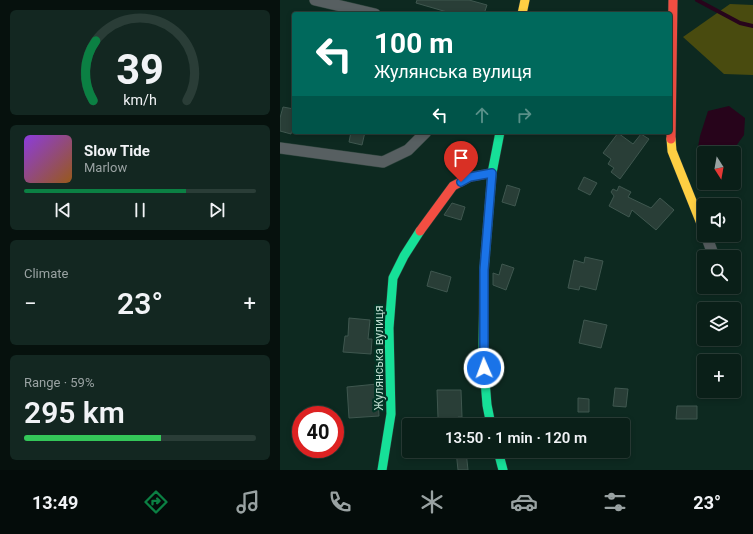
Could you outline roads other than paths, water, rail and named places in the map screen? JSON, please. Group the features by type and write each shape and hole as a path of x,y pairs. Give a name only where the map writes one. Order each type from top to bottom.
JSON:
{"street":[{"path":"315,0 366,12"},
{"path":"522,12 525,0"},
{"path":"672,104 673,0"},
{"path":"280,148 383,162 408,150 424,134"},
{"path":"490,418 487,405 484,348 484,270 492,173 500,134"},
{"path":"671,134 672,151 697,214"},
{"name":"Жулянська вулиця","path":"382,470 391,414 389,328 393,278 404,256 430,216 453,186 470,177 492,173"},
{"path":"500,458 503,470"}],"waterway":[{"path":"697,0 740,23 753,26"}]}
